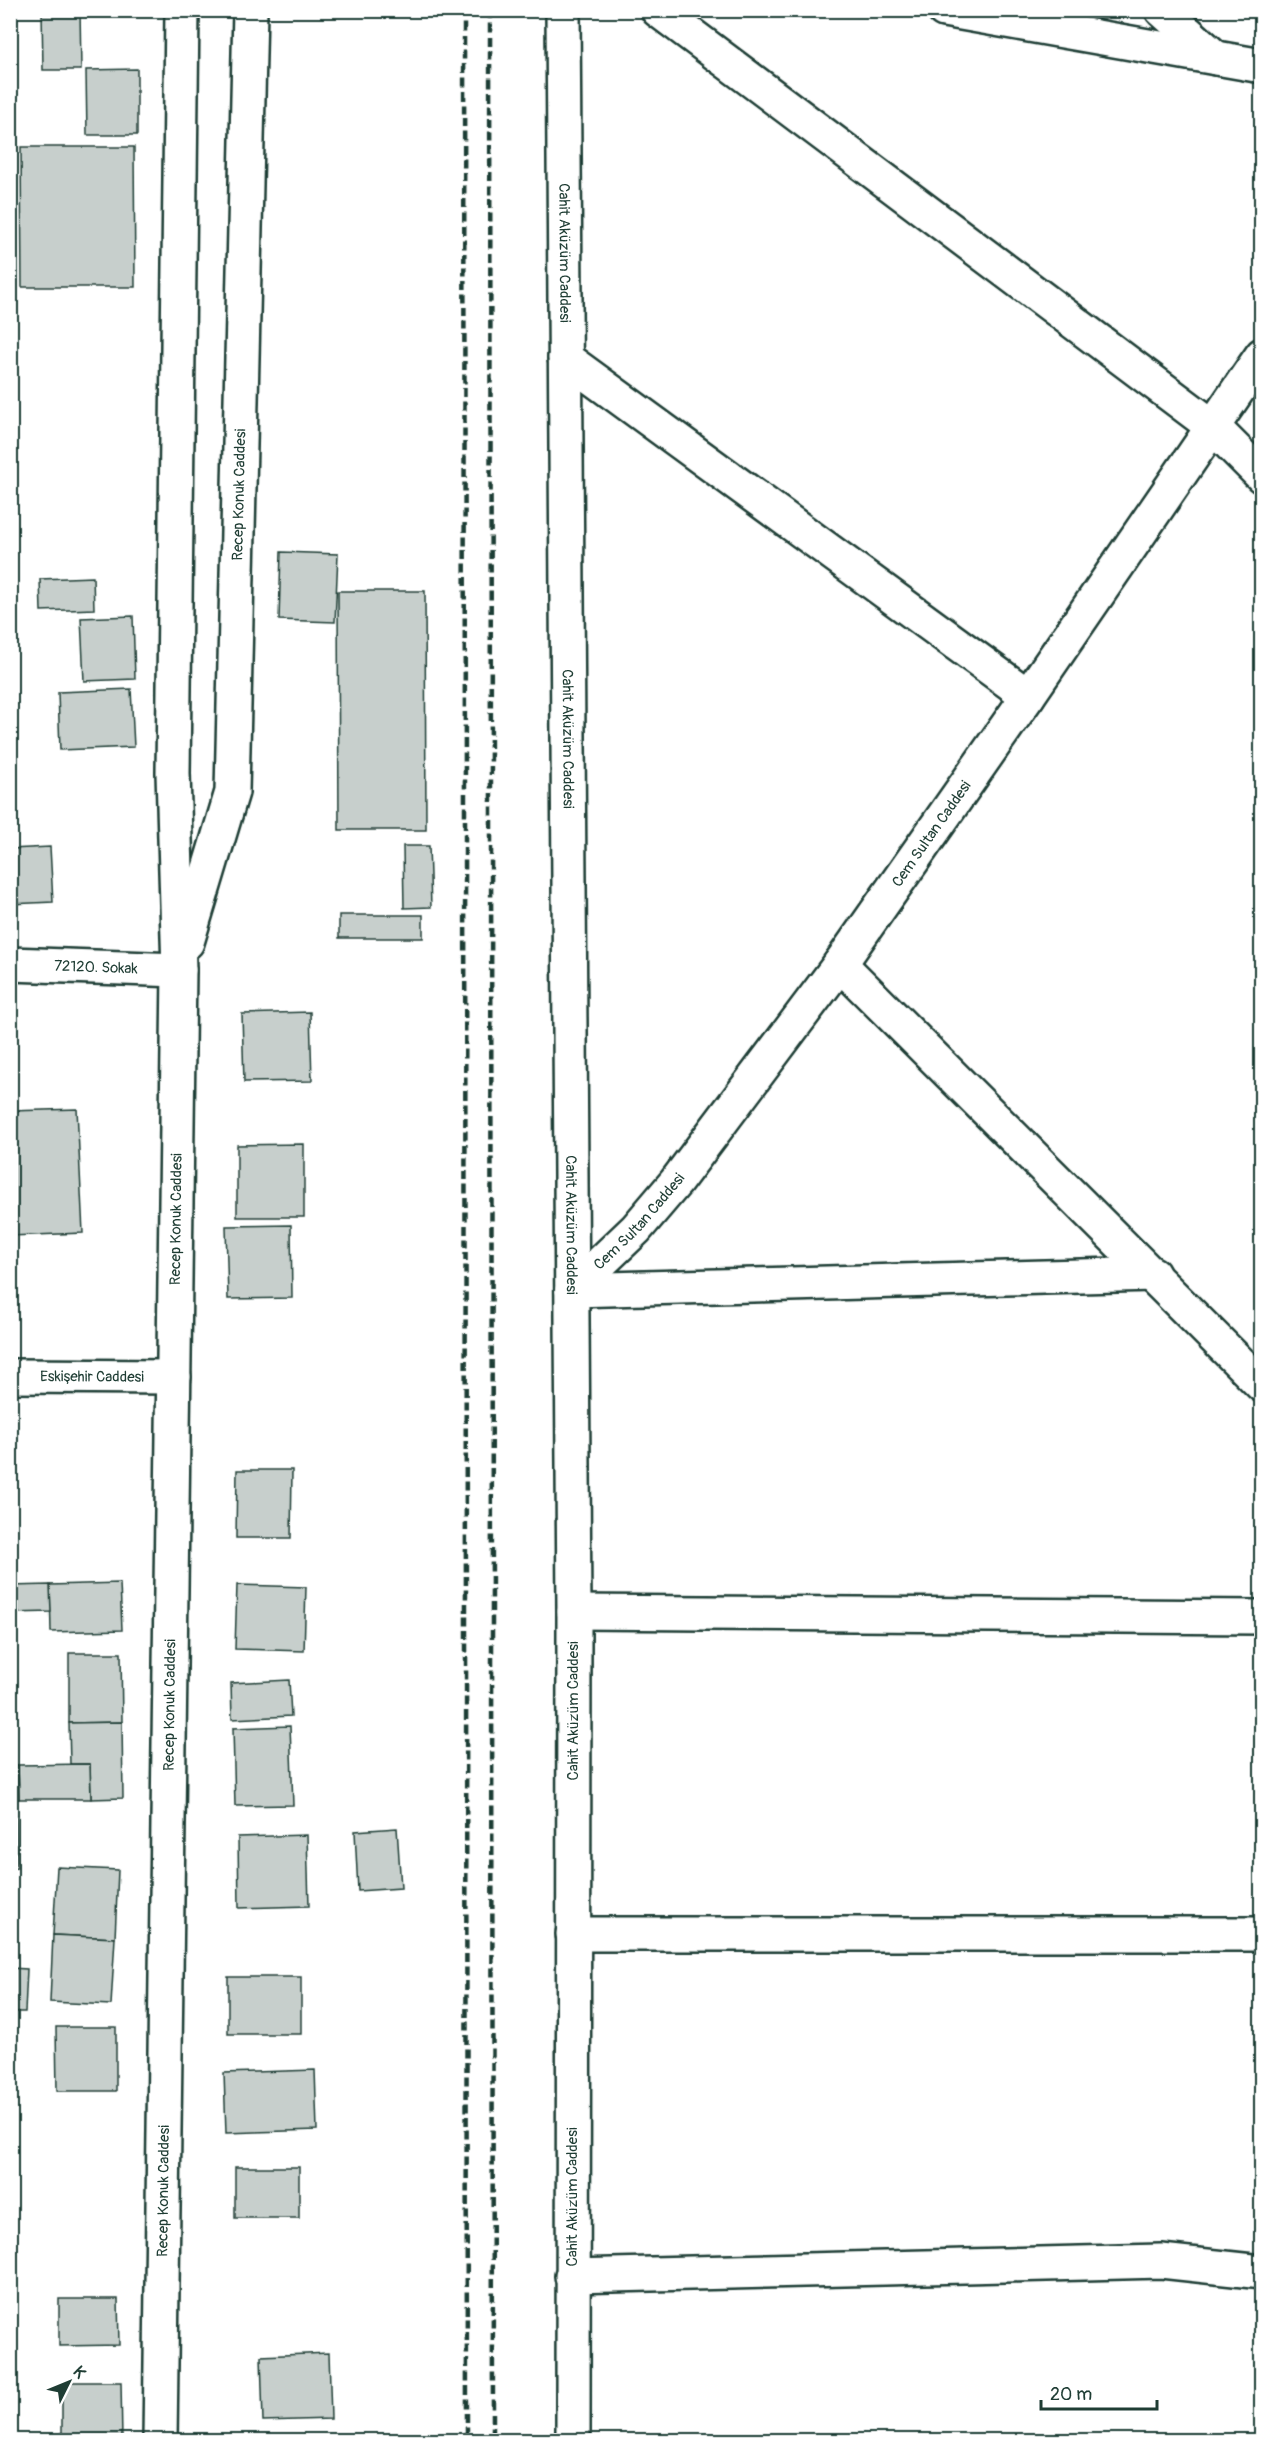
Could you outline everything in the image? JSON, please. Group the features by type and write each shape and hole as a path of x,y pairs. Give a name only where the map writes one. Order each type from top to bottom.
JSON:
{"street":[{"name":"Recep Konuk Caddesi","path":"160,2440 179,970 173,773 182,10"},
{"name":"Recep Konuk Caddesi","path":"179,970 232,792 250,10"},
{"name":"Cahit Aküzüm Caddesi","path":"563,10 574,1612 573,2440"},
{"path":"658,10 1212,426 1262,476"},
{"path":"944,10 1262,66"},
{"path":"1162,10 1216,58"},
{"name":"Cem Sultan Caddesi","path":"572,1290 636,1229 676,1182 840,964 1028,696 1262,355"},
{"path":"565,358 1028,696"},
{"name":"72120. Sokak","path":"10,964 179,970"},
{"path":"840,964 1262,1385"},
{"path":"572,1290 1153,1274"},
{"name":"Eskişehir Caddesi","path":"10,1376 174,1377"},
{"path":"574,1612 1262,1617"},
{"path":"573,1934 1262,1934"},
{"path":"572,2276 1161,2261 1262,2272"}],"building":[{"path":"42,10 80,10 81,70 43,70"},
{"path":"137,69 137,135 87,135 86,70"},
{"path":"21,147 134,147 135,287 22,287"},
{"path":"281,552 338,554 335,622 279,620"},
{"path":"93,577 94,609 41,611 40,579"},
{"path":"338,591 425,591 426,830 339,830"},
{"path":"133,616 135,679 84,681 81,618"},
{"path":"131,689 134,747 60,750 58,692"},
{"path":"403,846 429,846 431,907 404,908"},
{"path":"50,847 53,902 10,904 10,849"},
{"path":"339,915 423,915 423,938 339,938"},
{"path":"310,1012 312,1081 244,1082 242,1014"},
{"path":"77,1109 83,1233 10,1236 10,1111"},
{"path":"304,1144 304,1217 237,1217 237,1145"},
{"path":"291,1225 292,1298 228,1299 226,1226"},
{"path":"237,1470 292,1470 291,1538 236,1538"},
{"path":"120,1583 122,1630 51,1632 50,1585"},
{"path":"50,1585 51,1612 10,1613 10,1586"},
{"path":"237,1585 306,1587 304,1651 235,1649"},
{"path":"69,1653 121,1653 122,1722 69,1723"},
{"path":"289,1680 291,1716 232,1719 231,1683"},
{"path":"122,1722 123,1798 91,1799 90,1764 70,1764 69,1723"},
{"path":"290,1726 293,1805 235,1806 233,1728"},
{"path":"90,1764 91,1799 19,1799 18,1765"},
{"path":"10,1765 18,1765 19,1799 10,1800"},
{"path":"10,1808 16,1808 17,1868 10,1869"},
{"path":"397,1828 401,1888 358,1891 355,1831"},
{"path":"307,1835 309,1906 239,1908 238,1837"},
{"path":"57,1867 118,1870 115,1938 53,1935"},
{"path":"53,1935 115,1938 111,2005 50,2002"},
{"path":"10,1968 27,1969 25,2012 10,2012"},
{"path":"228,1977 301,1977 301,2034 228,2034"},
{"path":"56,2027 116,2027 116,2091 57,2091"},
{"path":"315,2070 317,2130 226,2133 224,2073"},
{"path":"235,2167 299,2167 299,2218 235,2218"},
{"path":"59,2299 118,2299 119,2345 59,2346"},
{"path":"329,2353 331,2419 263,2421 261,2356"},
{"path":"62,2382 121,2382 122,2440 62,2440"}],"railway":[{"path":"464,10 467,2440"},
{"path":"490,10 493,2440"}]}
